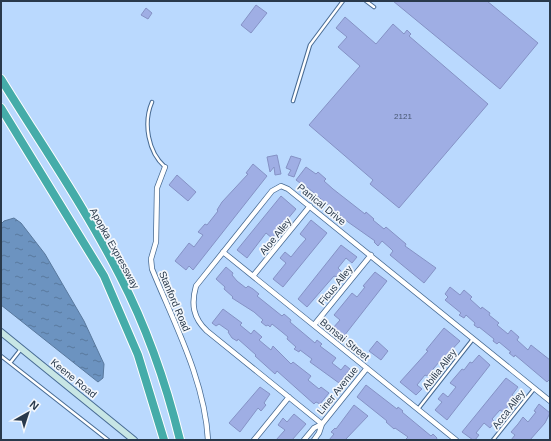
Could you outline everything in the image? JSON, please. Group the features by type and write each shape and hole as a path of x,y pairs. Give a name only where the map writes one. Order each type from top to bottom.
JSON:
{"highway":[{"name":"Apopka Expressway","path":"1,79 79,204 120,276 150,341 173,409 180,440"},
{"path":"1,108 69,216 104,276 138,355 164,440"}],"main road":[{"name":"Keene Road","path":"1,332 134,440"}],"street":[{"name":"Stanford Road","path":"165,167 157,188 156,242 151,259 152,269 194,375 207,424 208,440"},
{"name":"Panical Drive","path":"322,424 207,331 197,320 192,303 196,286 276,188 281,186 288,189 310,206 550,401"},
{"name":"Aloe Alley","path":"253,276 310,206"},
{"name":"Bonsai Street","path":"223,252 456,440"},
{"name":"Ficus Alley","path":"314,325 371,256"},
{"name":"Liner Avenue","path":"314,440 319,433 322,424 367,368"},
{"path":"254,440 289,397"},
{"name":"Liner Avenue","path":"304,440 314,428 322,424"}],"lane":[{"path":"293,101 310,46 343,1"},
{"path":"366,1 374,7"},
{"path":"152,102 147,119 151,147 156,159 165,167"},
{"name":"Abilia Alley","path":"418,409 474,339"},
{"path":"10,363 21,348"},
{"path":"1,356 108,440"},
{"name":"Acca Alley","path":"493,440 534,388"}],"water":[{"path":"14,218 21,223 45,254 84,321 104,364 103,378 98,382 1,305 1,224 4,221"}],"building":[{"path":"393,1 487,1 538,43 500,89"},
{"path":"256,5 267,13 251,33 241,25"},
{"path":"146,8 152,13 148,19 141,15"},
{"path":"345,17 376,44 393,24 404,34 407,30 411,34 409,36 488,104 399,208 370,184 373,180 309,125 360,66 338,47 347,37 336,28"},
{"path":"277,155 281,174 275,175 274,167 270,172 267,157"},
{"path":"291,156 301,159 294,177 288,175 291,170 286,168"},
{"path":"253,164 267,176 193,270 189,266 186,270 175,261 189,243 194,247 203,235 198,232 205,224 207,225 218,211 217,210 222,202 248,174 246,173"},
{"path":"306,167 316,174 318,172 326,179 324,181 333,189 365,214 366,212 384,229 386,227 406,244 405,246 436,268 424,283 390,255 393,251 382,241 378,246 374,242 375,241 348,222 301,182 300,183 296,180"},
{"path":"177,175 196,192 188,201 169,185"},
{"path":"281,196 296,209 272,238 266,233 247,258 237,250"},
{"path":"311,220 327,233 283,287 273,279 286,263 280,258 285,252 291,257 306,239 300,234"},
{"path":"341,245 357,257 352,263 346,258 338,268 341,271 336,277 334,276 307,307 298,299"},
{"path":"226,267 233,273 232,275 237,281 246,288 248,286 253,289 259,294 257,296 282,316 284,314 291,320 290,322 315,343 317,340 322,344 320,346 336,358 332,363 341,370 345,365 350,369 339,383 310,362 312,359 300,350 299,352 294,349 296,347 287,339 288,337 272,324 270,327 268,325 266,326 261,322 263,320 254,312 232,298 233,297 224,289 225,287 216,279"},
{"path":"375,272 387,281 344,336 333,328 340,320 334,315 352,293 357,297 365,287 363,286"},
{"path":"450,287 460,295 464,290 472,297 470,299 481,309 482,307 490,313 489,315 499,323 497,325 508,334 511,330 519,337 517,340 528,350 531,345 550,360 550,379 547,382 515,355 514,357 509,353 511,352 499,342 497,344 493,341 494,339 479,327 478,328 474,325 475,323 466,315 464,318 459,315 461,313 445,300 448,297 445,294"},
{"path":"223,309 242,323 240,325 251,334 254,330 262,337 259,340 271,350 273,346 291,364 293,362 311,376 308,380 319,389 321,387 329,393 320,404 316,402 314,404 277,371 275,374 238,339 237,341 232,338 228,332 229,331 219,324 216,326 212,323"},
{"path":"444,328 460,341 446,356 447,357 443,363 440,361 427,376 425,375 417,385 422,389 416,395 400,382 428,351 426,350"},
{"path":"377,341 388,351 381,360 369,351"},
{"path":"479,355 490,365 447,420 435,410 442,402 438,399 443,393 448,397 456,387 450,383 462,369 464,370 470,362 472,363"},
{"path":"506,378 518,387 512,395 515,398 503,412 500,410 492,419 495,422 490,428 484,423 476,433 479,435 475,440 473,440 462,432"},
{"path":"366,385 397,409 398,407 431,436 433,434 437,438 436,440 405,440 408,437 395,428 394,429 386,422 387,421 357,397"},
{"path":"260,387 270,394 264,403 266,405 261,411 258,408 240,432 229,423"},
{"path":"539,404 550,413 545,423 530,440 511,440 515,435 511,432 523,417 528,422 536,412 534,411"},
{"path":"354,405 368,416 345,440 329,440 334,434 331,432 335,428 336,429"},
{"path":"294,414 306,424 292,440 276,440 285,430 278,425 283,418 287,422"}]}
